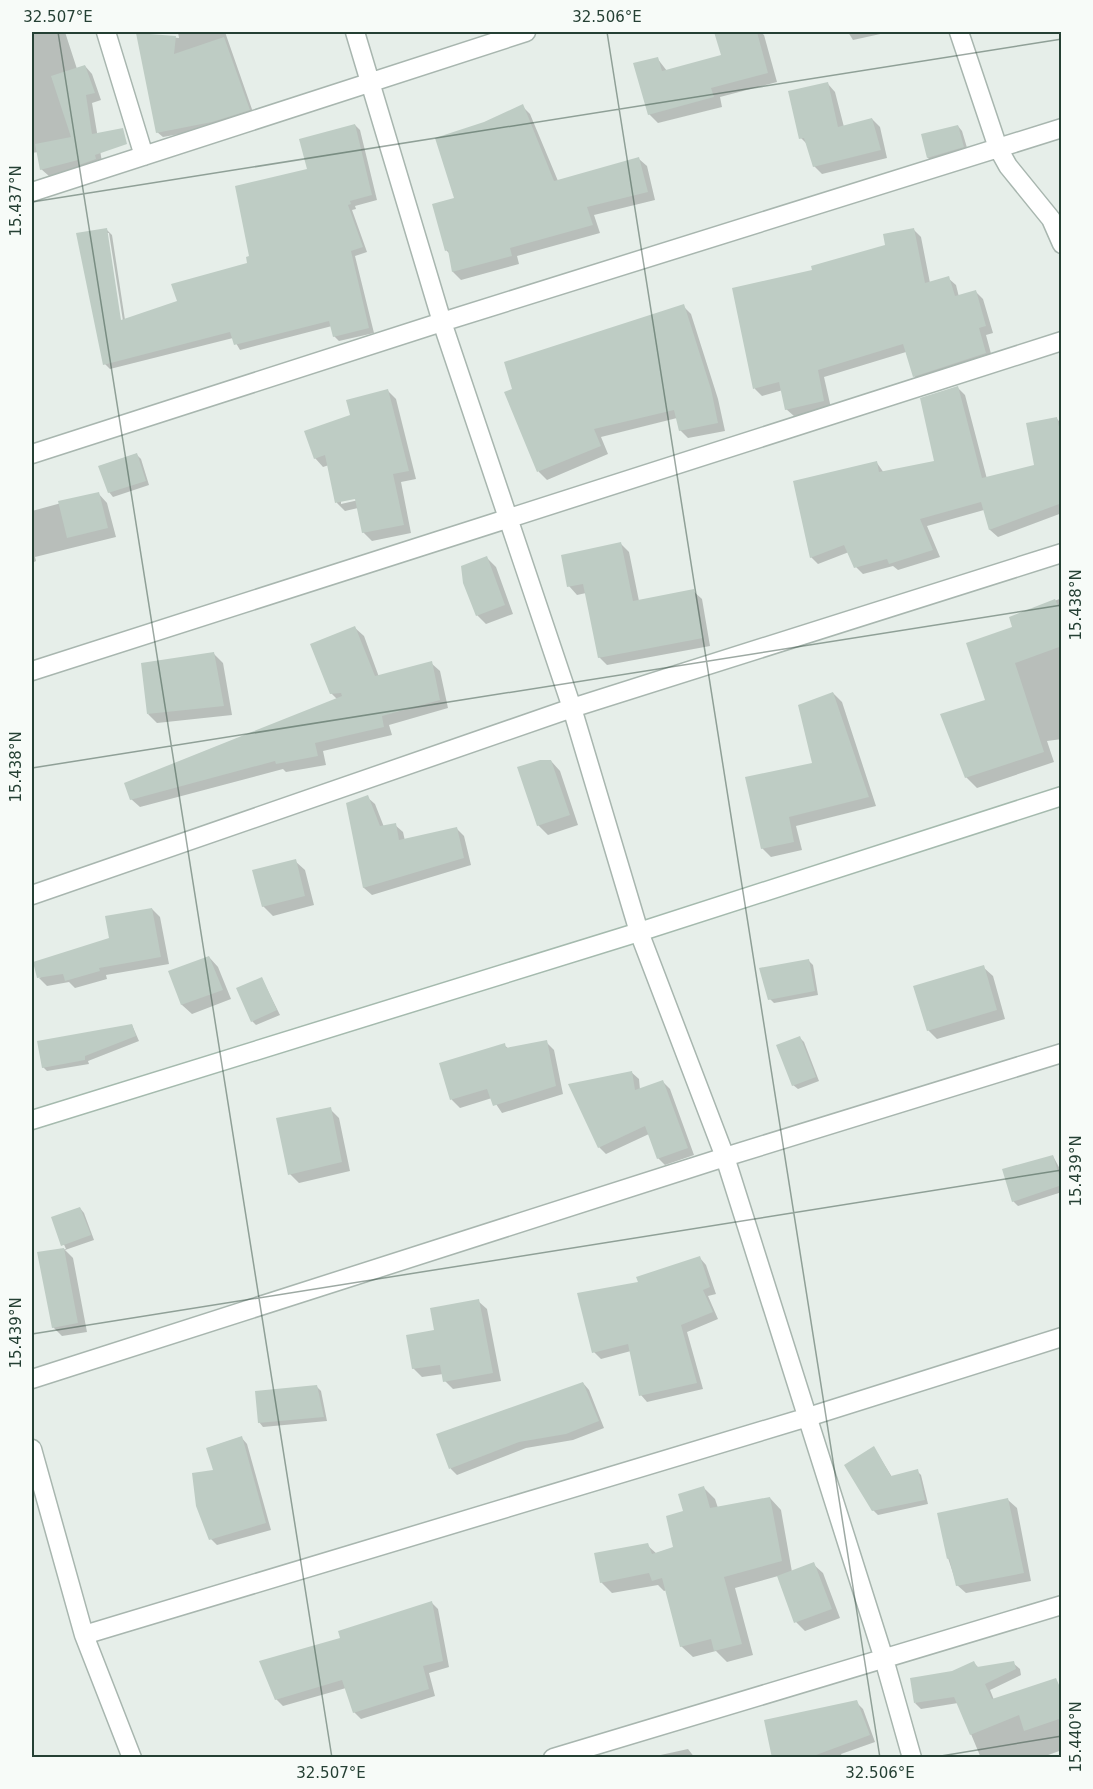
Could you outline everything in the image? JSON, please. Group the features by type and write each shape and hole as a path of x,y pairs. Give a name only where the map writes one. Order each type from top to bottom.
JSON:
{"street":[{"path":"106,32 144,156"},
{"path":"355,32 442,322 510,518 572,708 639,932 726,1157 884,1659 912,1758"},
{"path":"32,192 526,32"},
{"path":"959,32 998,148 1008,166 1051,219 1062,244"},
{"path":"32,454 442,322 1062,128"},
{"path":"32,671 1062,341"},
{"path":"32,895 572,708 1062,553"},
{"path":"32,1120 639,932 1062,796"},
{"path":"32,1379 726,1157 1062,1053"},
{"path":"84,1635 808,1417 1062,1336"},
{"path":"32,1449 84,1635 132,1758"},
{"path":"553,1758 1062,1605"}],"building":[{"path":"714,32 757,32 768,73 711,88 714,97 648,115 633,63 658,57 662,71 721,55"},
{"path":"136,33 176,36 174,54 224,37 250,110 212,122 156,133"},
{"path":"85,65 95,93 86,95 92,134 123,128 127,144 95,155 96,159 79,165 78,160 40,170 35,144 71,137 51,76"},
{"path":"828,82 838,127 872,118 881,150 813,167 804,138 799,139 788,91"},
{"path":"523,104 554,181 639,157 648,192 587,207 593,225 510,248 512,256 452,272 448,250 445,251 432,204 454,198 435,138 484,122"},
{"path":"355,124 372,195 350,201 351,204 348,205 363,247 351,251 369,328 333,337 329,321 234,345 230,332 103,365 76,233 107,228 121,320 177,301 171,284 247,263 246,257 249,256 235,186 307,169 299,139"},
{"path":"958,125 964,147 927,158 921,134"},
{"path":"914,228 925,283 949,276 955,296 976,290 986,326 979,328 986,353 913,377 903,344 818,370 824,401 785,410 779,382 753,389 732,288 812,270 811,266 885,245 883,234"},
{"path":"684,304 711,389 718,423 679,431 674,410 594,429 601,446 537,472 504,392 512,389 504,362"},
{"path":"958,386 982,478 1034,465 1026,423 1057,417 1062,441 1062,503 989,530 981,502 920,519 933,550 889,564 887,559 854,568 844,545 810,558 793,481 877,461 879,472 934,461 920,398"},
{"path":"388,389 409,471 393,474 404,525 362,533 355,499 335,503 325,455 314,459 304,431 350,415 346,400"},
{"path":"137,453 146,481 108,493 98,466"},
{"path":"99,492 108,528 67,538 58,501"},
{"path":"621,542 633,601 694,589 703,638 598,658 583,584 567,587 561,555"},
{"path":"487,556 505,605 476,616 463,583 461,566"},
{"path":"1055,599 1062,614 1062,646 1015,663 1044,752 965,778 940,714 985,700 966,643 1012,627 1009,617"},
{"path":"355,626 375,676 432,661 440,700 382,716 384,727 315,743 318,756 276,764 275,761 130,800 124,783 342,696 341,693 330,694 310,644"},
{"path":"214,652 224,706 147,714 141,663"},
{"path":"833,692 869,797 789,817 794,842 761,849 745,777 812,763 798,705"},
{"path":"540,760 551,760 570,815 537,826 517,767"},
{"path":"368,795 380,826 396,823 399,840 457,827 464,858 363,888 346,803"},
{"path":"296,859 305,896 262,907 252,870"},
{"path":"152,908 161,957 99,968 100,971 65,981 63,974 37,978 33,962 109,938 105,916"},
{"path":"209,956 223,990 181,1005 168,971"},
{"path":"809,959 815,991 768,1000 759,968"},
{"path":"984,965 997,1010 927,1031 913,986"},
{"path":"262,977 277,1010 251,1022 236,988"},
{"path":"132,1024 136,1036 85,1056 85,1060 42,1068 37,1041"},
{"path":"800,1036 816,1077 792,1086 776,1045"},
{"path":"547,1040 556,1086 493,1106 487,1089 450,1100 439,1063 505,1043 506,1048"},
{"path":"632,1071 635,1090 663,1080 688,1148 657,1159 645,1126 598,1148 568,1084"},
{"path":"331,1107 342,1162 288,1175 276,1118"},
{"path":"1053,1155 1062,1185 1012,1202 1002,1169"},
{"path":"80,1207 91,1235 61,1246 51,1217"},
{"path":"64,1248 78,1323 52,1328 37,1252"},
{"path":"700,1256 710,1287 703,1290 713,1312 681,1325 697,1383 639,1396 628,1344 592,1353 577,1293 638,1282 636,1277"},
{"path":"479,1299 493,1373 443,1382 440,1365 412,1369 406,1335 434,1330 430,1308"},
{"path":"583,1382 599,1421 566,1434 519,1442 449,1469 436,1434"},
{"path":"317,1385 324,1417 258,1423 255,1391"},
{"path":"242,1436 266,1523 209,1540 196,1506 192,1473 213,1470 206,1448"},
{"path":"874,1446 891,1476 918,1469 925,1500 872,1511 844,1465"},
{"path":"704,1486 710,1508 770,1497 782,1561 724,1577 742,1644 714,1651 711,1639 680,1647 662,1578 652,1581 649,1573 600,1583 594,1553 648,1543 652,1554 673,1547 666,1516 683,1511 678,1494"},
{"path":"1008,1498 1024,1573 956,1586 949,1558 947,1559 937,1513"},
{"path":"814,1562 832,1609 794,1623 777,1576"},
{"path":"432,1601 443,1661 423,1666 429,1689 353,1713 342,1680 275,1700 259,1661 340,1638 338,1631"},
{"path":"974,1661 977,1667 1014,1661 1016,1669 985,1684 992,1699 1056,1678 1062,1692 1062,1718 1024,1731 1019,1715 970,1735 954,1697 914,1703 910,1678 952,1671"},
{"path":"857,1700 870,1735 808,1758 772,1758 764,1720"}]}
